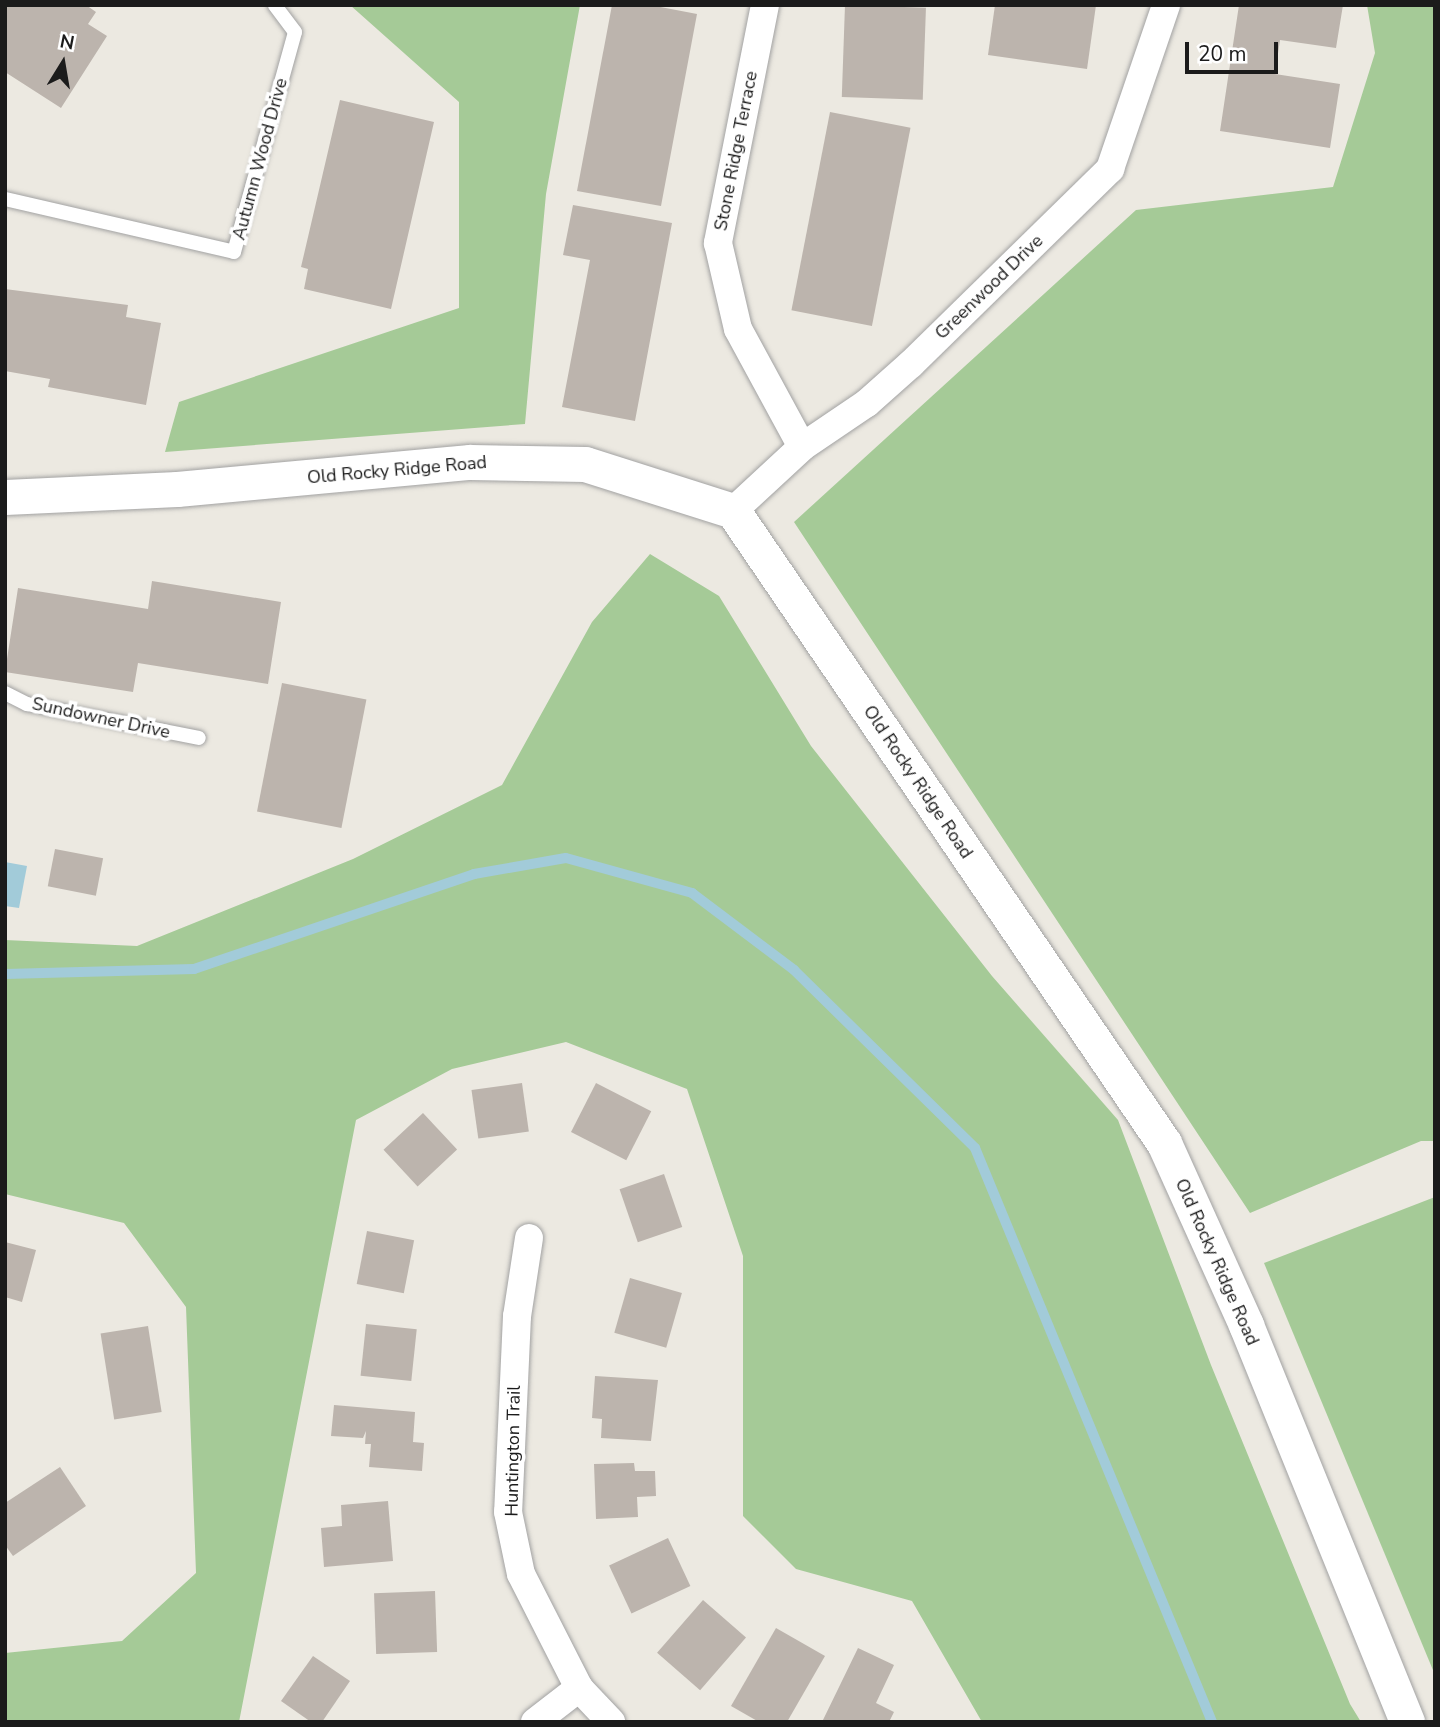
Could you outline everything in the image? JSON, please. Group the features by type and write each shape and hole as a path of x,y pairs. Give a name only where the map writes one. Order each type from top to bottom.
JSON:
{"street":[{"name":"Stone Ridge Terrace","path":"765,5 718,243 738,329 802,447"},
{"name":"Greenwood Drive","path":"733,511 802,447 867,403 911,364 1110,169 1166,5"},
{"name":"Old Rocky Ridge Road","path":"5,498 151,491 470,462 585,464 733,511 1164,1143 1246,1325 1407,1722"},
{"name":"Huntington Trail","path":"529,1238 517,1316 509,1512 521,1574 579,1688 611,1722"},
{"path":"535,1722 579,1688"}],"lane":[{"name":"Autumn Wood Drive","path":"5,200 234,252 295,32 275,5"},
{"name":"Sundowner Drive","path":"5,693 27,704 199,738"}],"green space":[{"path":"350,5 580,5 546,194 525,424 165,452 179,402 459,308 459,102"},
{"path":"1367,5 1435,5 1435,1141 1421,1141 1250,1213 794,522 1136,210 1333,187 1375,53"},
{"path":"650,554 719,596 811,746 992,976 1118,1120 1211,1365 1350,1704 1361,1722 982,1722 912,1601 796,1569 743,1516 743,1256 687,1089 566,1042 452,1069 356,1120 239,1722 5,1722 5,1653 122,1641 196,1573 186,1307 124,1223 5,1194 5,940 137,946 353,859 502,785 592,622"},
{"path":"1435,1197 1435,1675 1264,1263"}],"water":[{"path":"5,862 27,866 19,908 5,906"}],"building":[{"path":"5,5 86,5 96,12 88,24 107,36 61,108 5,72"},
{"path":"612,5 650,5 697,14 661,206 577,191"},
{"path":"845,5 926,8 923,100 842,97"},
{"path":"995,5 1096,5 1087,69 988,55"},
{"path":"1239,5 1343,5 1336,48 1280,40 1275,74 1340,84 1330,148 1220,131"},
{"path":"340,100 434,122 391,309 304,289 308,269 301,267"},
{"path":"830,112 910,128 872,326 791,310"},
{"path":"573,205 672,223 635,421 562,407 590,260 563,255"},
{"path":"5,289 128,305 126,317 161,323 146,405 48,387 50,379 5,371"},
{"path":"152,581 281,602 268,684 138,663 133,692 5,672 18,588 148,609"},
{"path":"282,683 366,699 341,828 257,812"},
{"path":"55,849 103,858 96,896 48,886"},
{"path":"522,1083 529,1132 478,1139 471,1090"},
{"path":"596,1083 651,1111 626,1160 571,1132"},
{"path":"423,1113 457,1150 418,1186 384,1150"},
{"path":"664,1174 682,1227 638,1242 620,1189"},
{"path":"367,1231 414,1240 404,1293 357,1284"},
{"path":"5,1242 36,1250 22,1302 5,1297"},
{"path":"630,1278 682,1293 666,1348 614,1333"},
{"path":"366,1324 417,1329 411,1381 361,1376"},
{"path":"148,1326 162,1412 114,1419 101,1334"},
{"path":"595,1376 658,1380 651,1441 601,1438 602,1419 592,1418"},
{"path":"334,1405 415,1412 413,1442 424,1443 422,1471 369,1467 371,1444 365,1444 366,1431 363,1438 331,1436"},
{"path":"634,1463 635,1471 655,1471 656,1496 637,1497 638,1517 596,1519 594,1464"},
{"path":"60,1467 86,1506 13,1556 5,1545 5,1503"},
{"path":"388,1501 393,1561 324,1567 321,1528 342,1526 341,1505"},
{"path":"668,1538 690,1586 631,1614 609,1565"},
{"path":"435,1591 437,1652 376,1654 374,1593"},
{"path":"703,1600 746,1637 700,1690 657,1653"},
{"path":"776,1628 825,1656 787,1722 759,1722 731,1706"},
{"path":"858,1648 894,1665 876,1703 894,1712 889,1722 822,1722"},
{"path":"313,1656 350,1681 322,1722 311,1722 281,1701"}],"waterway":[{"path":"5,974 194,969 474,874 566,858 692,893 794,970 975,1148 1212,1722"}]}
